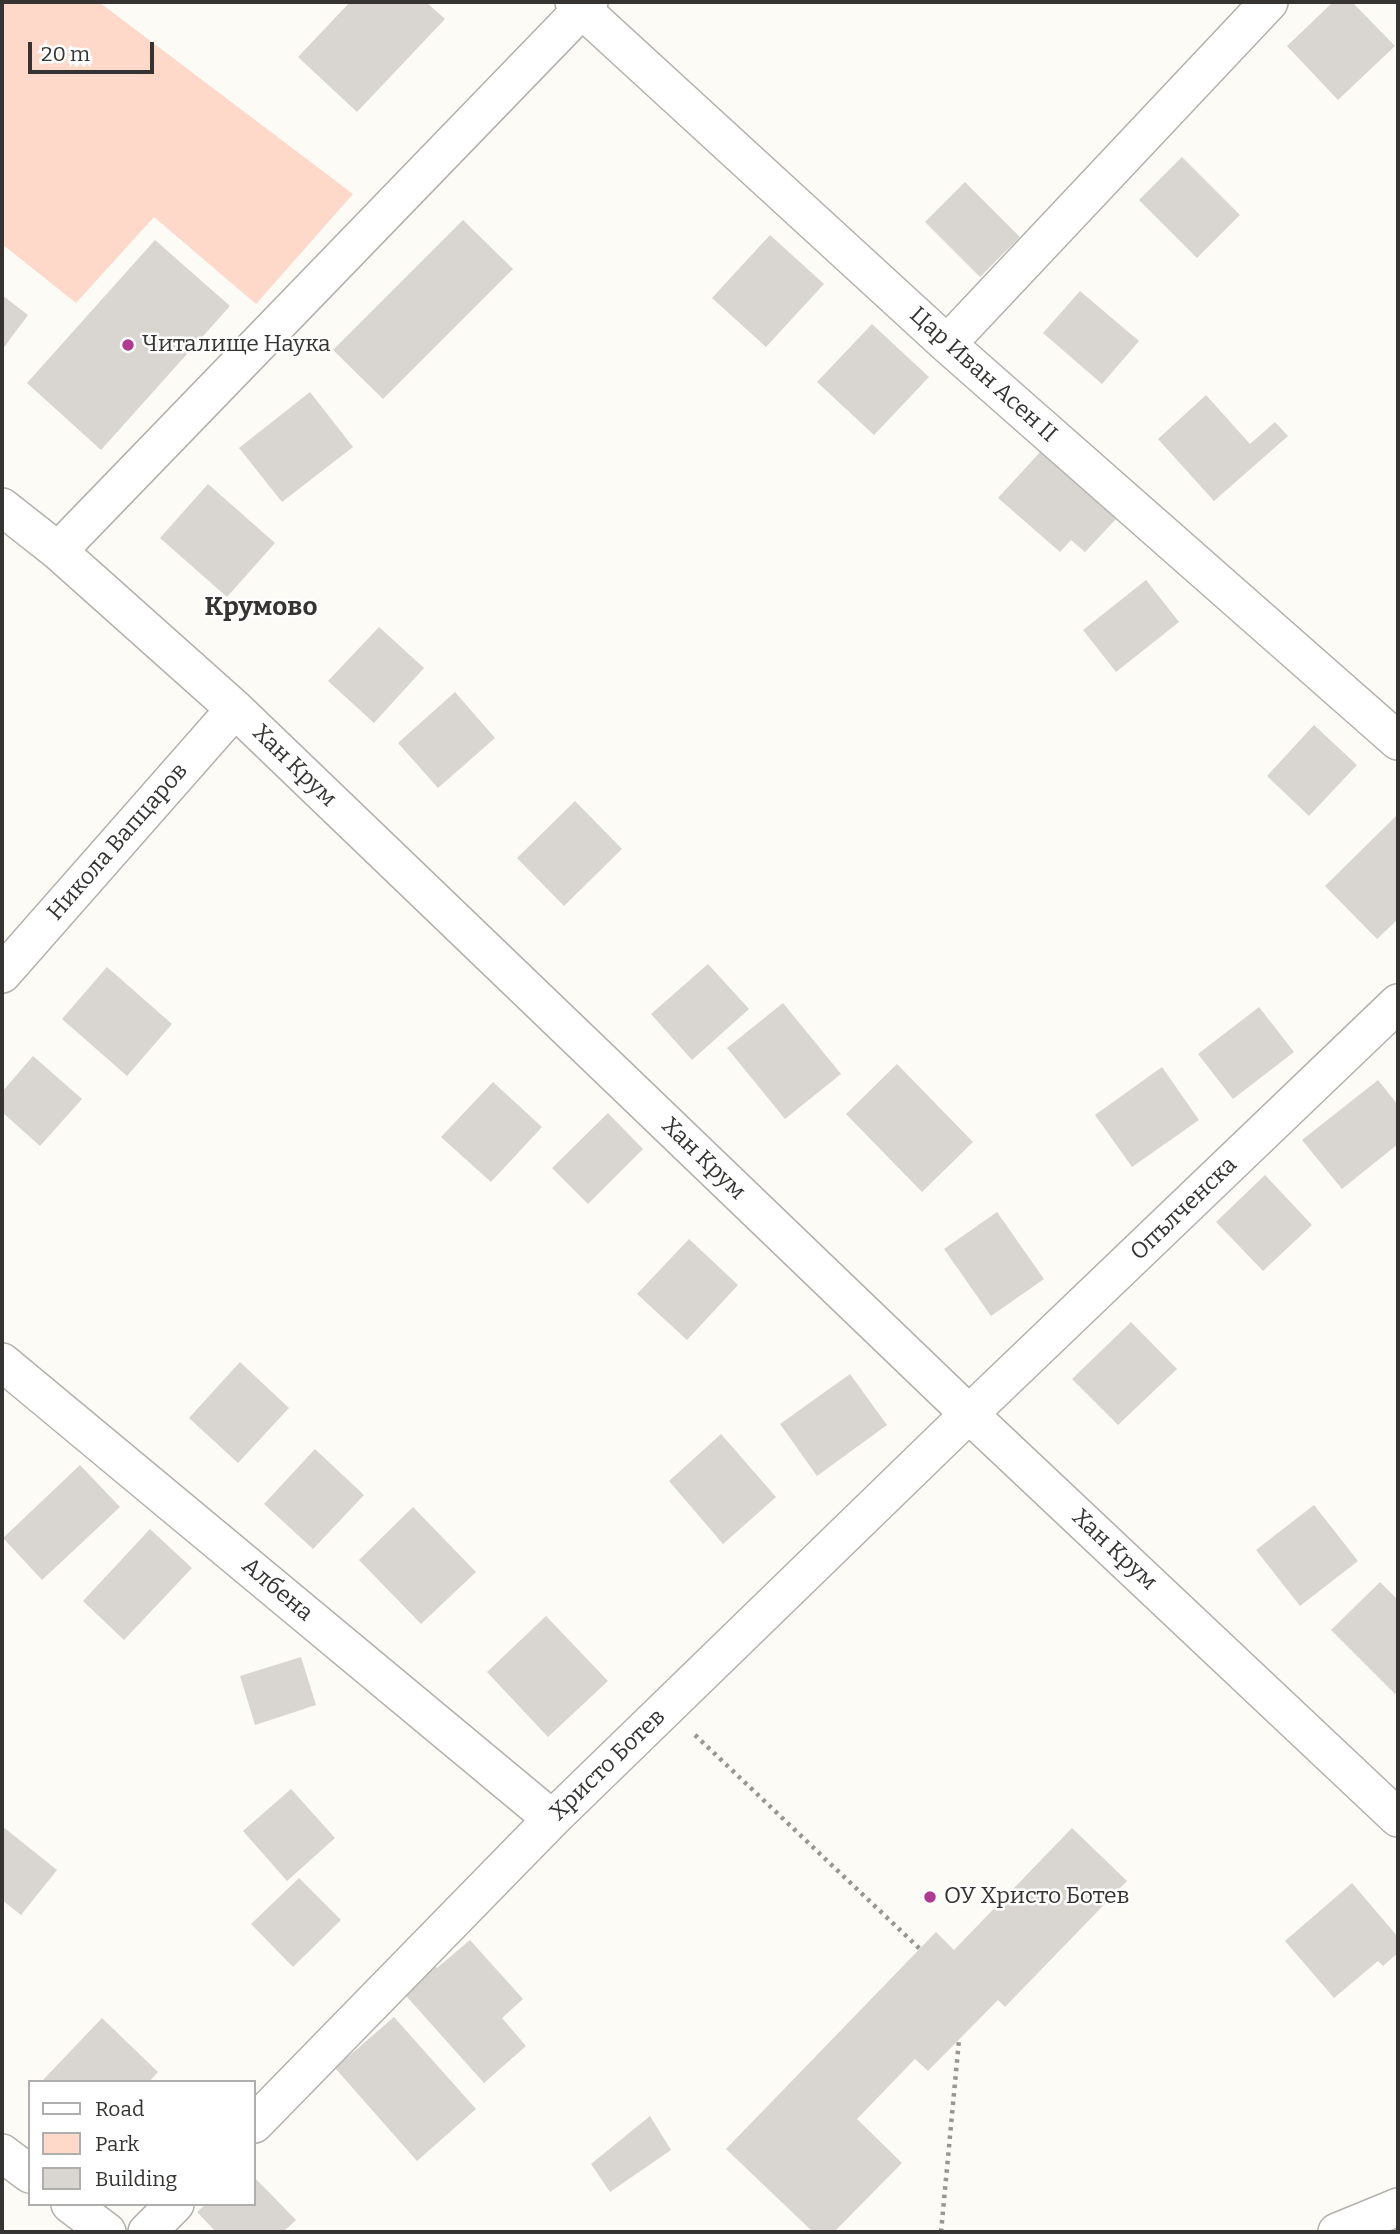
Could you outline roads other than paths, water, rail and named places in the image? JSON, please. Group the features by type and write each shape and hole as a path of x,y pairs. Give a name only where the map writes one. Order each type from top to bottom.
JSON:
{"street":[{"path":"947,344 1269,2"},
{"path":"58,551 582,4"},
{"name":"Цар Иван Асен II","path":"582,4 947,344 1398,741"},
{"name":"Хан Крум","path":"2,507 58,551 234,709 970,1414 1398,1818"},
{"name":"Никола Вапцаров","path":"2,974 234,709"},
{"name":"Опълченска","path":"970,1414 1398,1003"},
{"name":"Албена","path":"2,1362 552,1819"},
{"name":"Христо Ботев","path":"256,2121 552,1819 970,1414"},
{"path":"2,2153 28,2172"},
{"path":"73,2206 107,2232"},
{"path":"147,2232 173,2206"},
{"path":"1337,2232 1398,2207"}],"place":[{"name":"Читалище Наука","path":"128,345"},
{"name":"ОУ Христо Ботев","path":"930,1897"}],"district":[{"name":"Крумово","path":"261,608"}]}
